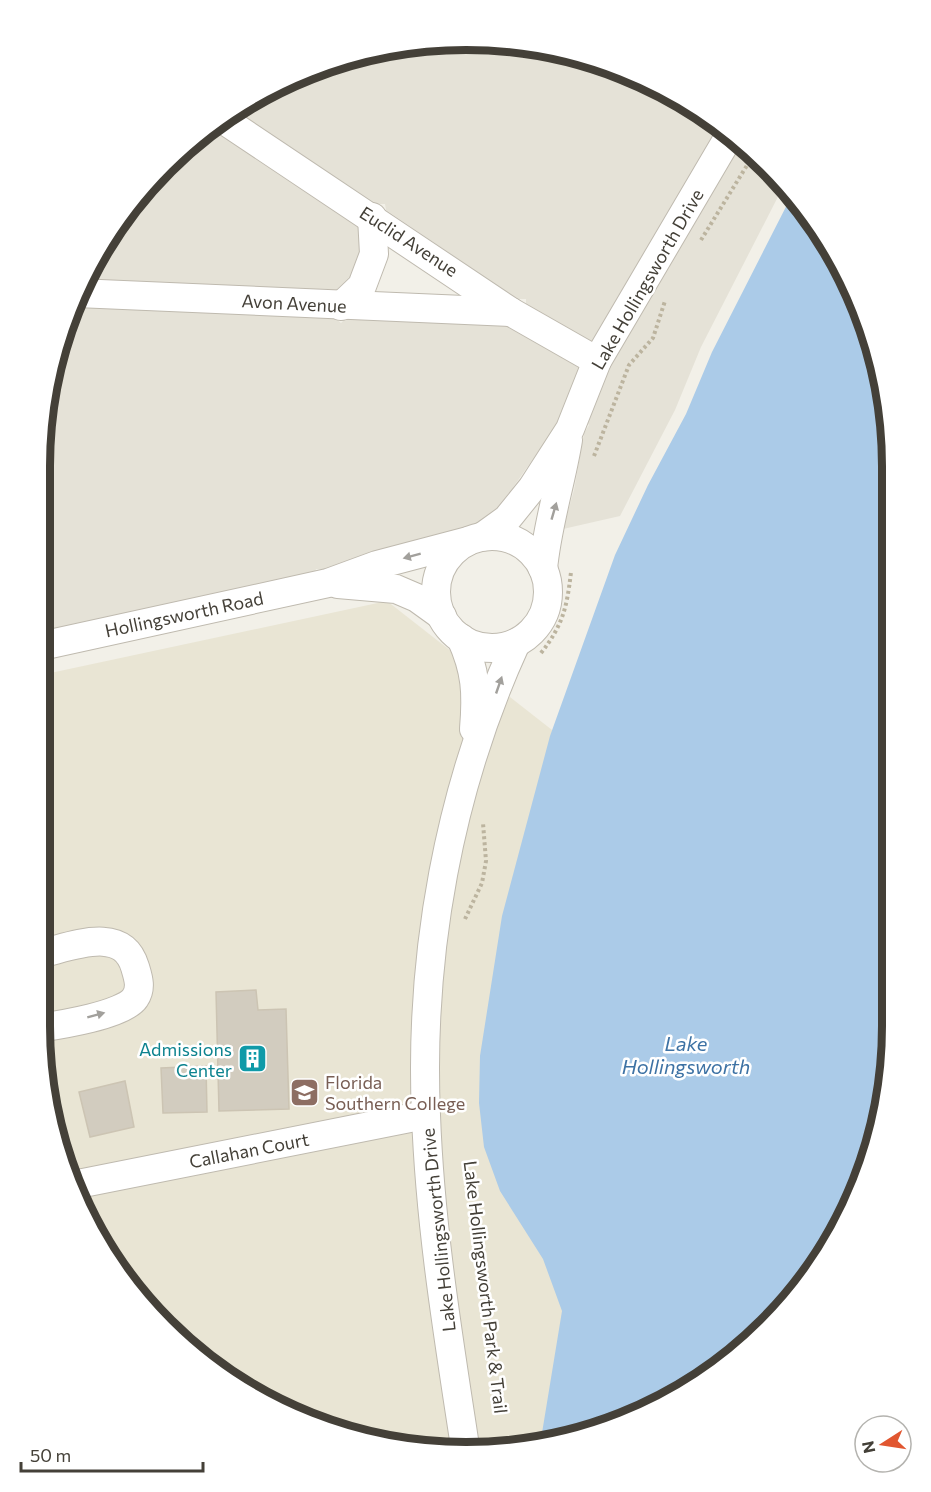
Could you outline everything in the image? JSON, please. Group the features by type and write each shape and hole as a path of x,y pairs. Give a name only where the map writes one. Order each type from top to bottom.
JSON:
{"street":[{"name":"Euclid Avenue","path":"229,123 512,312 597,361"},
{"name":"Lake Hollingsworth Drive","path":"475,539 507,519 532,488 570,429 597,361 726,141"},
{"path":"341,306 362,286 374,254 372,217"},
{"name":"Avon Avenue","path":"87,293 512,312"},
{"name":"Lake Hollingsworth Drive","path":"543,568 545,543 560,489 570,429"},
{"path":"497,536 518,543 535,556 543,568 547,582 545,611 528,635 527,650 488,648 461,638 442,616 437,595 440,573 456,549 475,539 497,536"},
{"name":"Hollingsworth Road","path":"50,643 327,583 377,566 475,539"},
{"name":"Hollingsworth Road","path":"327,583 396,589 417,598 442,616"},
{"name":"Lake Hollingsworth Drive","path":"461,638 471,660 476,685 471,759 451,834 434,935 426,1038 426,1115 433,1220 464,1442"},
{"name":"Lake Hollingsworth Drive","path":"471,759 527,650"},
{"path":"50,952 102,940 117,942 132,957 140,982 135,999 121,1009 50,1025"},
{"name":"Callahan Court","path":"80,1184 426,1115"}],"path":[{"path":"698,245 749,161"},
{"path":"591,467 629,365 652,338 667,296"},
{"path":"527,650 556,634 567,608 571,569"},
{"path":"462,929 468,908 482,883 486,861 483,814"}],"shaded area":[{"path":"438,50 493,50 547,57 625,81 674,105 716,133 592,343 526,305 526,299 517,299 386,210 385,204 377,204 241,115 306,81 384,57"},
{"path":"217,132 359,224 360,252 350,280 336,293 92,281 105,257 135,212 171,171"},
{"path":"736,150 780,193 701,347 675,410 620,516 563,529 574,490 584,433 610,366"},
{"path":"81,306 335,318 341,323 346,318 507,324 581,366 557,425 497,510 478,525 472,524 463,530 326,570 316,569 315,572 50,631 50,438 57,384"},
{"name":"Florida Southern College","path":"387,601 561,737 602,1419 547,1435 493,1442 438,1442 384,1435 358,1428 306,1411 257,1387 234,1372 212,1357 171,1321 135,1280 105,1234 81,1186 57,1108 53,1081 50,1054 50,673"}],"water":[{"name":"Lake Hollingsworth","path":"788,203 826,258 850,306 874,384 881,438 882,1026 874,1108 859,1160 839,1210 796,1280 760,1321 719,1357 649,1400 599,1420 543,1436 562,1311 543,1259 500,1191 484,1147 479,1103 480,1056 502,916 550,736 615,555 648,485 686,414 712,352"}],"building":[{"name":"Admissions Center","path":"256,990 258,1010 286,1009 289,1109 219,1111 216,992"},
{"path":"206,1066 207,1112 163,1113 161,1068"},
{"path":"125,1081 134,1127 90,1137 79,1092"}],"place":[{"name":"Admissions Center","path":"253,1059"},
{"name":"Florida Southern College","path":"304,1092"}]}
